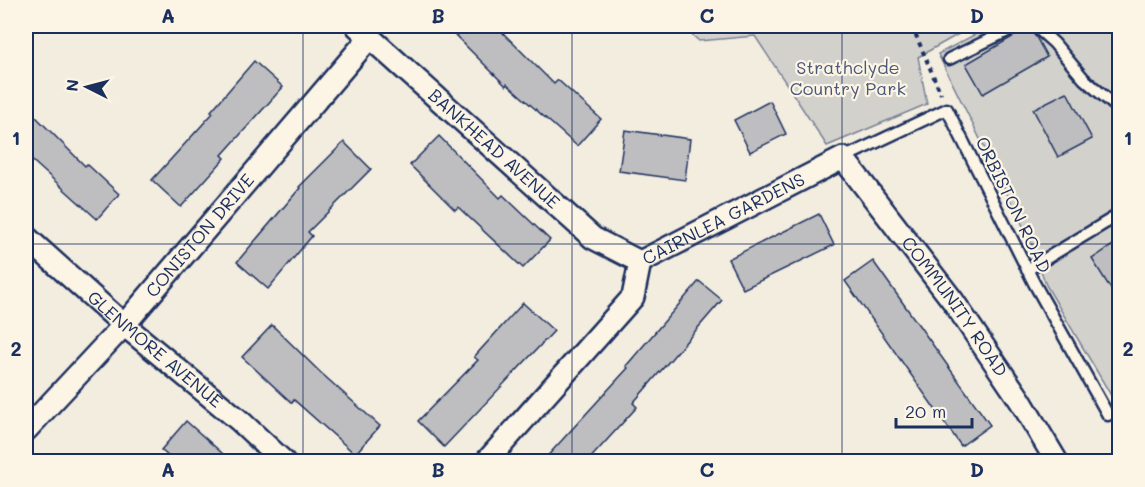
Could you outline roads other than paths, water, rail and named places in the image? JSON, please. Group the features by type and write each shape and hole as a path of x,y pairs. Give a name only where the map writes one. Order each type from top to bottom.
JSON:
{"street":[{"name":"BANKHEAD AVENUE","path":"364,31 593,238 640,261"},
{"name":"CONISTON DRIVE","path":"26,430 124,325 364,31"},
{"name":"CAIRNLEA GARDENS","path":"486,462 633,297 640,261 843,158"},
{"name":"COMMUNITY ROAD","path":"843,158 953,301 1020,400 1057,462"},
{"name":"GLENMORE AVENUE","path":"26,237 124,325 240,421 284,462"}],"lane":[{"path":"949,59 1018,26"},
{"path":"1035,26 1054,43 1084,79 1119,110"},
{"name":"ORBISTON ROAD","path":"843,158 947,109 1027,270 1108,416"},
{"path":"1027,270 1119,214"}],"park label":[{"name":"Strathclyde Country Park","path":"848,78"}]}
